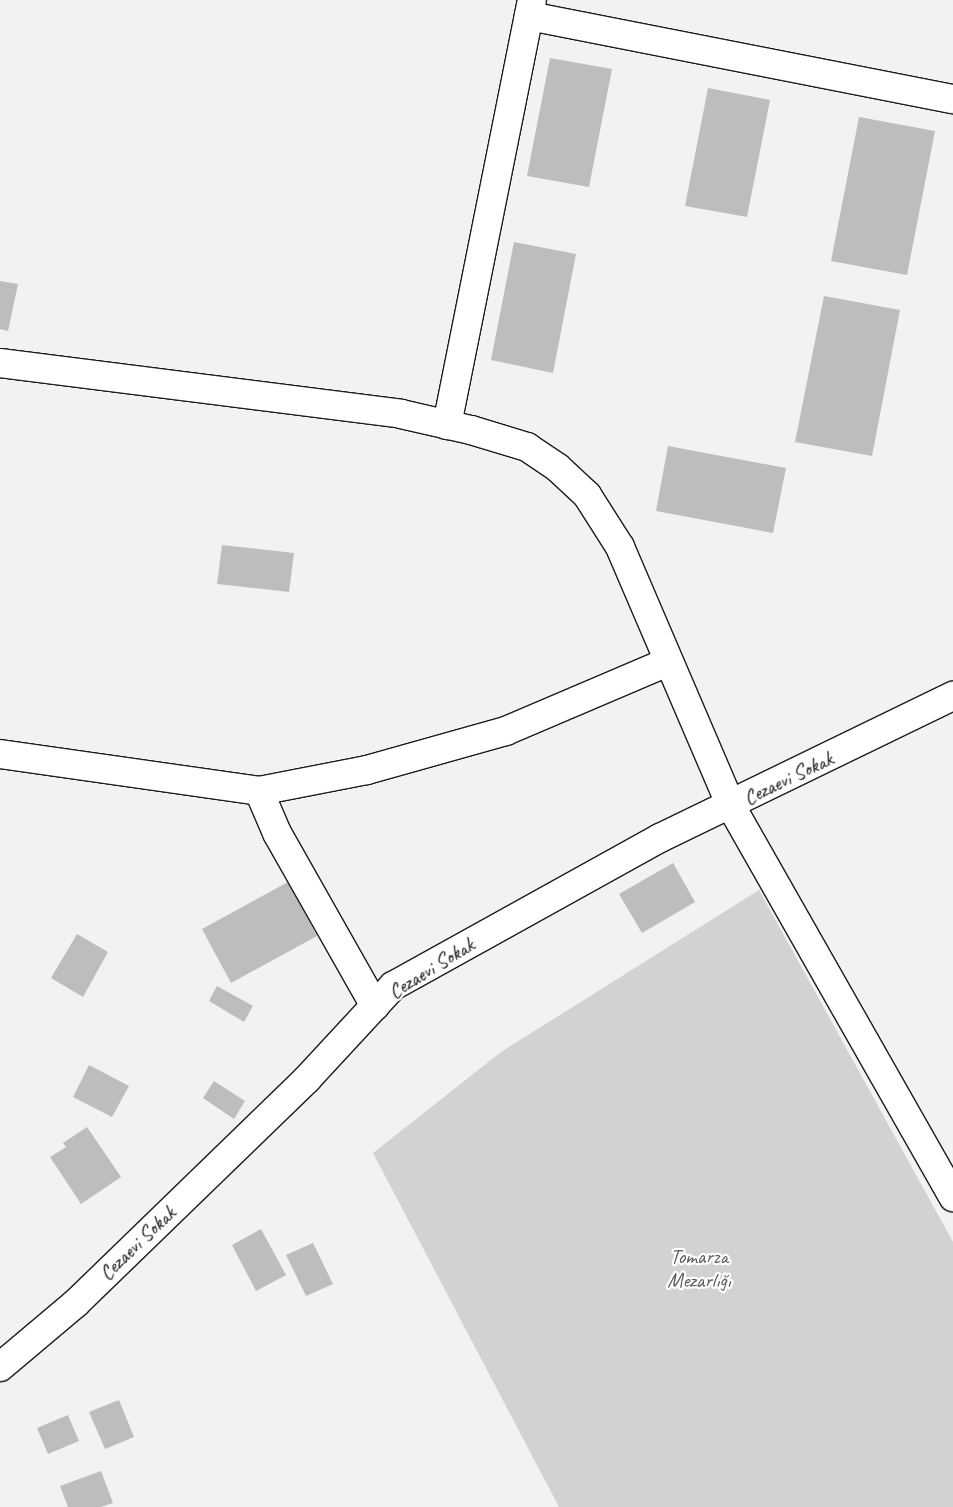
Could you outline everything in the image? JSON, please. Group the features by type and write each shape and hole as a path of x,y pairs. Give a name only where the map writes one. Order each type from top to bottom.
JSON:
{"street":[{"path":"447,425 530,8 953,99"},
{"path":"0,363 215,392 310,401 447,425 527,447 558,468 587,495 620,547 731,806 953,1197"},
{"path":"0,754 259,791 368,770 506,731 668,662"},
{"name":"Cezaevi Sokak","path":"0,1367 76,1303 307,1080 393,986 660,838 731,806 953,696"},
{"path":"259,791 277,833 375,1006"}],"green space":[{"name":"Tomarza Mezarlığı","path":"759,890 953,1242 953,1507 559,1507 373,1153 501,1052"}],"building":[{"path":"550,58 612,69 589,187 527,176"},
{"path":"708,88 770,100 747,217 685,206"},
{"path":"859,117 935,131 907,275 831,261"},
{"path":"514,242 576,254 553,373 491,360"},
{"path":"0,281 18,284 8,331 0,329"},
{"path":"824,296 900,310 872,456 795,442"},
{"path":"668,446 786,468 773,533 656,511"},
{"path":"222,545 294,553 289,592 217,584"},
{"path":"673,863 695,902 642,933 619,894"},
{"path":"288,882 317,936 231,983 202,929"},
{"path":"77,934 108,952 83,997 51,978"},
{"path":"217,986 253,1006 244,1022 209,1001"},
{"path":"89,1065 129,1086 112,1117 73,1097"},
{"path":"214,1081 245,1101 234,1119 203,1098"},
{"path":"87,1127 121,1177 81,1204 50,1157 66,1147 63,1143"},
{"path":"261,1229 286,1275 256,1291 232,1245"},
{"path":"313,1243 333,1284 306,1296 286,1255"},
{"path":"119,1400 134,1437 105,1449 89,1412"},
{"path":"68,1415 79,1441 48,1454 37,1428"},
{"path":"101,1471 113,1503 101,1507 68,1507 60,1486"}]}
